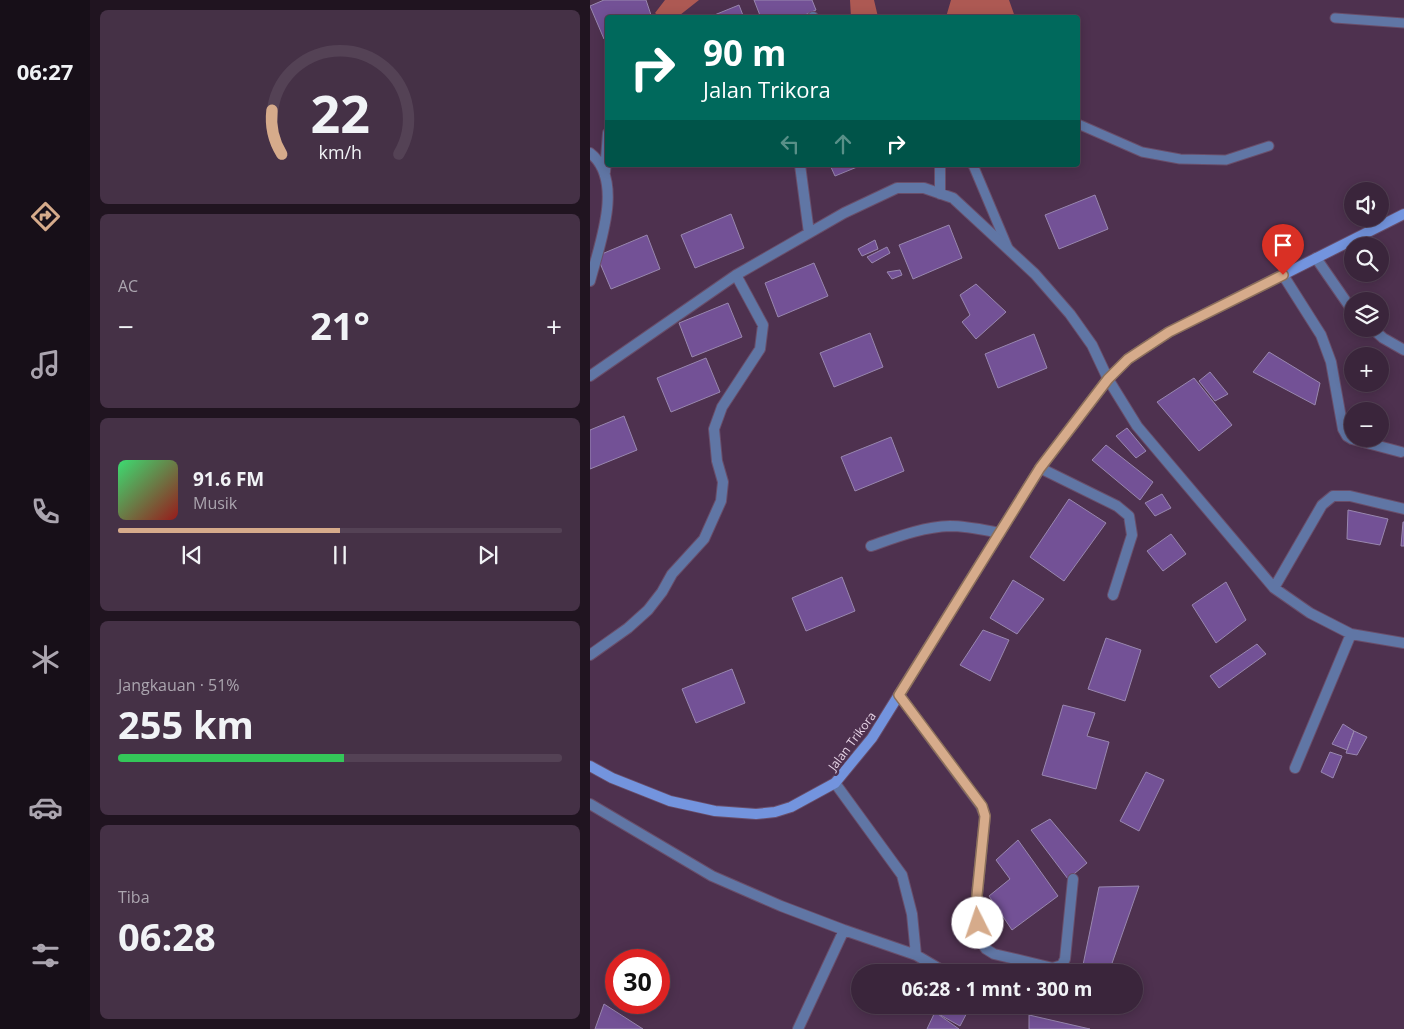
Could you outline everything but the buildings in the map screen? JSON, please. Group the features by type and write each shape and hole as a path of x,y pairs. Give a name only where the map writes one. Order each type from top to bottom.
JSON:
{"street":[{"path":"590,153 605,172"},
{"path":"590,281 602,238 608,205 605,167"},
{"path":"800,167 809,233"},
{"path":"940,167 940,194"},
{"path":"590,376 736,275 844,213 896,188 924,188 953,198 1008,248 1070,314 1092,345 1108,379 1137,426 1274,588 1310,613 1351,634 1404,643"},
{"name":"Jalan Trikora","path":"590,766 612,778 670,800 715,811 756,814 775,812 791,807 835,783 872,738 1040,468 1108,379 1128,359 1169,332 1404,214"},
{"path":"1316,258 1344,298"},
{"path":"590,655 628,628 648,610 662,592 672,574 704,539 721,501 723,482 716,461 714,429 722,407 760,349 763,325 736,275"},
{"path":"1283,275 1321,335 1331,362 1343,429 1347,436 1400,452"},
{"path":"1382,337 1404,350"},
{"path":"1040,468 1117,506 1128,516 1132,535 1113,595"},
{"path":"1274,588 1322,505 1333,496 1350,496 1404,509"},
{"path":"870,546 915,531 952,526 1000,533"},
{"path":"1295,768 1351,634"},
{"path":"899,695 982,806 985,816 976,905 980,942 994,954 1052,968 1062,965 1065,958 1073,879"},
{"path":"835,783 902,875 912,914 916,955"},
{"path":"590,804 712,876 780,906 916,955 931,964"},
{"path":"798,1029 844,930"}],"lane":[{"path":"1335,18 1404,24"},
{"path":"1080,125 1142,152 1180,159 1226,160 1269,146"},
{"path":"974,167 1008,248"}],"shaded area":[{"path":"665,0 699,0 680,15 658,15 655,13"},
{"path":"850,0 874,0 878,15 851,15"},
{"path":"951,0 1009,0 1014,15 947,15"}],"route":[{"path":"978,923 976,905 985,831 985,816 982,806 899,695 1040,468 1108,379 1128,359 1169,332 1283,275"}]}
